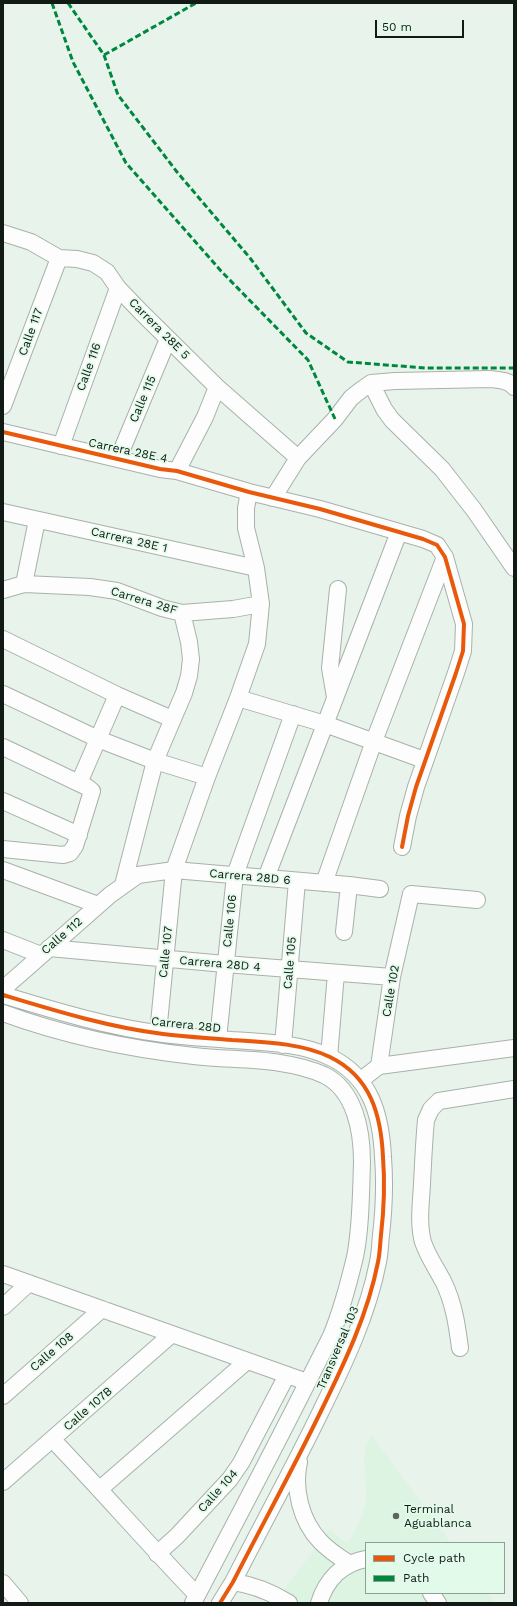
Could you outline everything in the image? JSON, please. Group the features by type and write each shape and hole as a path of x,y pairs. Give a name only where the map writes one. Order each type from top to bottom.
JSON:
{"street":[{"name":"Carrera 28E 5","path":"3,233 31,242 59,258 77,259 93,263 107,272 118,288 217,387 298,458"},
{"name":"Calle 117","path":"3,406 59,258"},
{"name":"Calle 116","path":"61,446 118,288"},
{"name":"Calle 115","path":"118,459 168,339"},
{"path":"273,498 298,458 335,419 350,398 371,384 395,381 490,379 503,381 514,387"},
{"path":"371,384 384,409 392,420 442,469 474,510 514,568"},
{"path":"177,471 205,417 217,387"},
{"name":"Carrera 28E 4","path":"3,432 160,469 177,471 399,532 437,545 444,557"},
{"name":"Calle 107","path":"158,1033 174,870 257,644 261,604 256,568 246,528 246,508 249,492"},
{"name":"Carrera 28E 1","path":"3,512 256,568"},
{"path":"10,591 37,520"},
{"path":"266,878 399,532"},
{"path":"324,883 374,741 444,557"},
{"path":"402,847 408,816 424,760 463,651 464,624 444,557"},
{"name":"Carrera 28F","path":"10,591 90,587 117,591 182,613 234,609 261,604"},
{"path":"335,698 330,668 338,589"},
{"path":"123,885 155,761 184,693 189,676 190,642 182,613"},
{"path":"3,639 117,695 172,719"},
{"path":"3,694 98,739 155,761 207,777"},
{"path":"79,783 117,695"},
{"path":"238,698 325,724 424,760"},
{"name":"Calle 106","path":"218,1039 235,875 293,714"},
{"path":"3,747 79,783 92,791 79,835 73,851 70,854 63,855 3,848"},
{"path":"3,801 79,835"},
{"path":"3,870 98,905"},
{"name":"Carrera 28D 6","path":"123,885 138,876 174,870 380,889"},
{"name":"Calle 105","path":"283,1045 297,881"},
{"name":"Calle 112","path":"3,989 98,905 123,885"},
{"path":"344,932 349,885"},
{"name":"Calle 102","path":"379,1066 392,977 411,894 477,900"},
{"name":"Carrera 28D 4","path":"3,940 45,951 392,977"},
{"path":"329,1057 336,973"},
{"name":"Carrera 28D","path":"3,996 79,1018 158,1033 283,1045 312,1050 342,1064 361,1080"},
{"name":"Transversal 103","path":"3,1013 47,1027 107,1042 192,1056 270,1062 308,1070 325,1076 339,1085 346,1094 358,1124 362,1142 360,1210 355,1255 332,1334 195,1599"},
{"path":"361,1080 379,1066 514,1048"},
{"name":"Transversal 103","path":"220,1603 233,1582 302,1450 353,1342 369,1298 379,1260 384,1190 382,1139 373,1101 361,1080"},
{"path":"460,1348 457,1320 453,1304 444,1284 428,1256 423,1241 421,1205 426,1120 431,1109 439,1101 514,1089"},
{"path":"3,1274 307,1382"},
{"path":"3,1307 30,1283"},
{"name":"Calle 108","path":"3,1396 102,1309"},
{"name":"Calle 107B","path":"3,1482 53,1440 172,1334"},
{"path":"100,1489 247,1361"},
{"name":"Calle 104","path":"157,1554 177,1536 230,1479 241,1463 287,1375"},
{"path":"53,1440 100,1489 195,1599"},
{"path":"302,1450 298,1469 297,1488 303,1513 308,1525 319,1541 333,1554 350,1564"},
{"path":"319,1603 329,1581 339,1571 350,1564 365,1559"},
{"path":"233,1582 264,1589 289,1603"},
{"path":"3,1583 20,1603"},
{"path":"431,1594 438,1603"}],"shaded area":[{"name":"Terminal Aguablanca","path":"371,1434 450,1542 365,1542 365,1594 489,1594 495,1603 273,1603 330,1529 341,1539 348,1542 352,1536 360,1521 366,1502 365,1449"}],"marked path":[{"path":"52,3 73,62 126,163 221,271 308,360 335,419"},
{"path":"68,3 104,55 118,95 177,172 250,258 306,333 348,362 425,368 514,368"},
{"path":"104,55 196,3"}],"cycle path":[{"path":"3,432 160,469 177,471 249,492 320,509 423,539 437,545 445,557 464,624 463,651 416,787 408,816 402,847"},
{"path":"3,995 82,1018 143,1031 180,1036 282,1044 319,1052 344,1065 355,1075 364,1086 376,1112 382,1141 384,1176 382,1225 379,1259 362,1320 347,1357 300,1454 233,1582 220,1603"}],"place":[{"name":"Terminal Aguablanca","path":"396,1516"}]}
